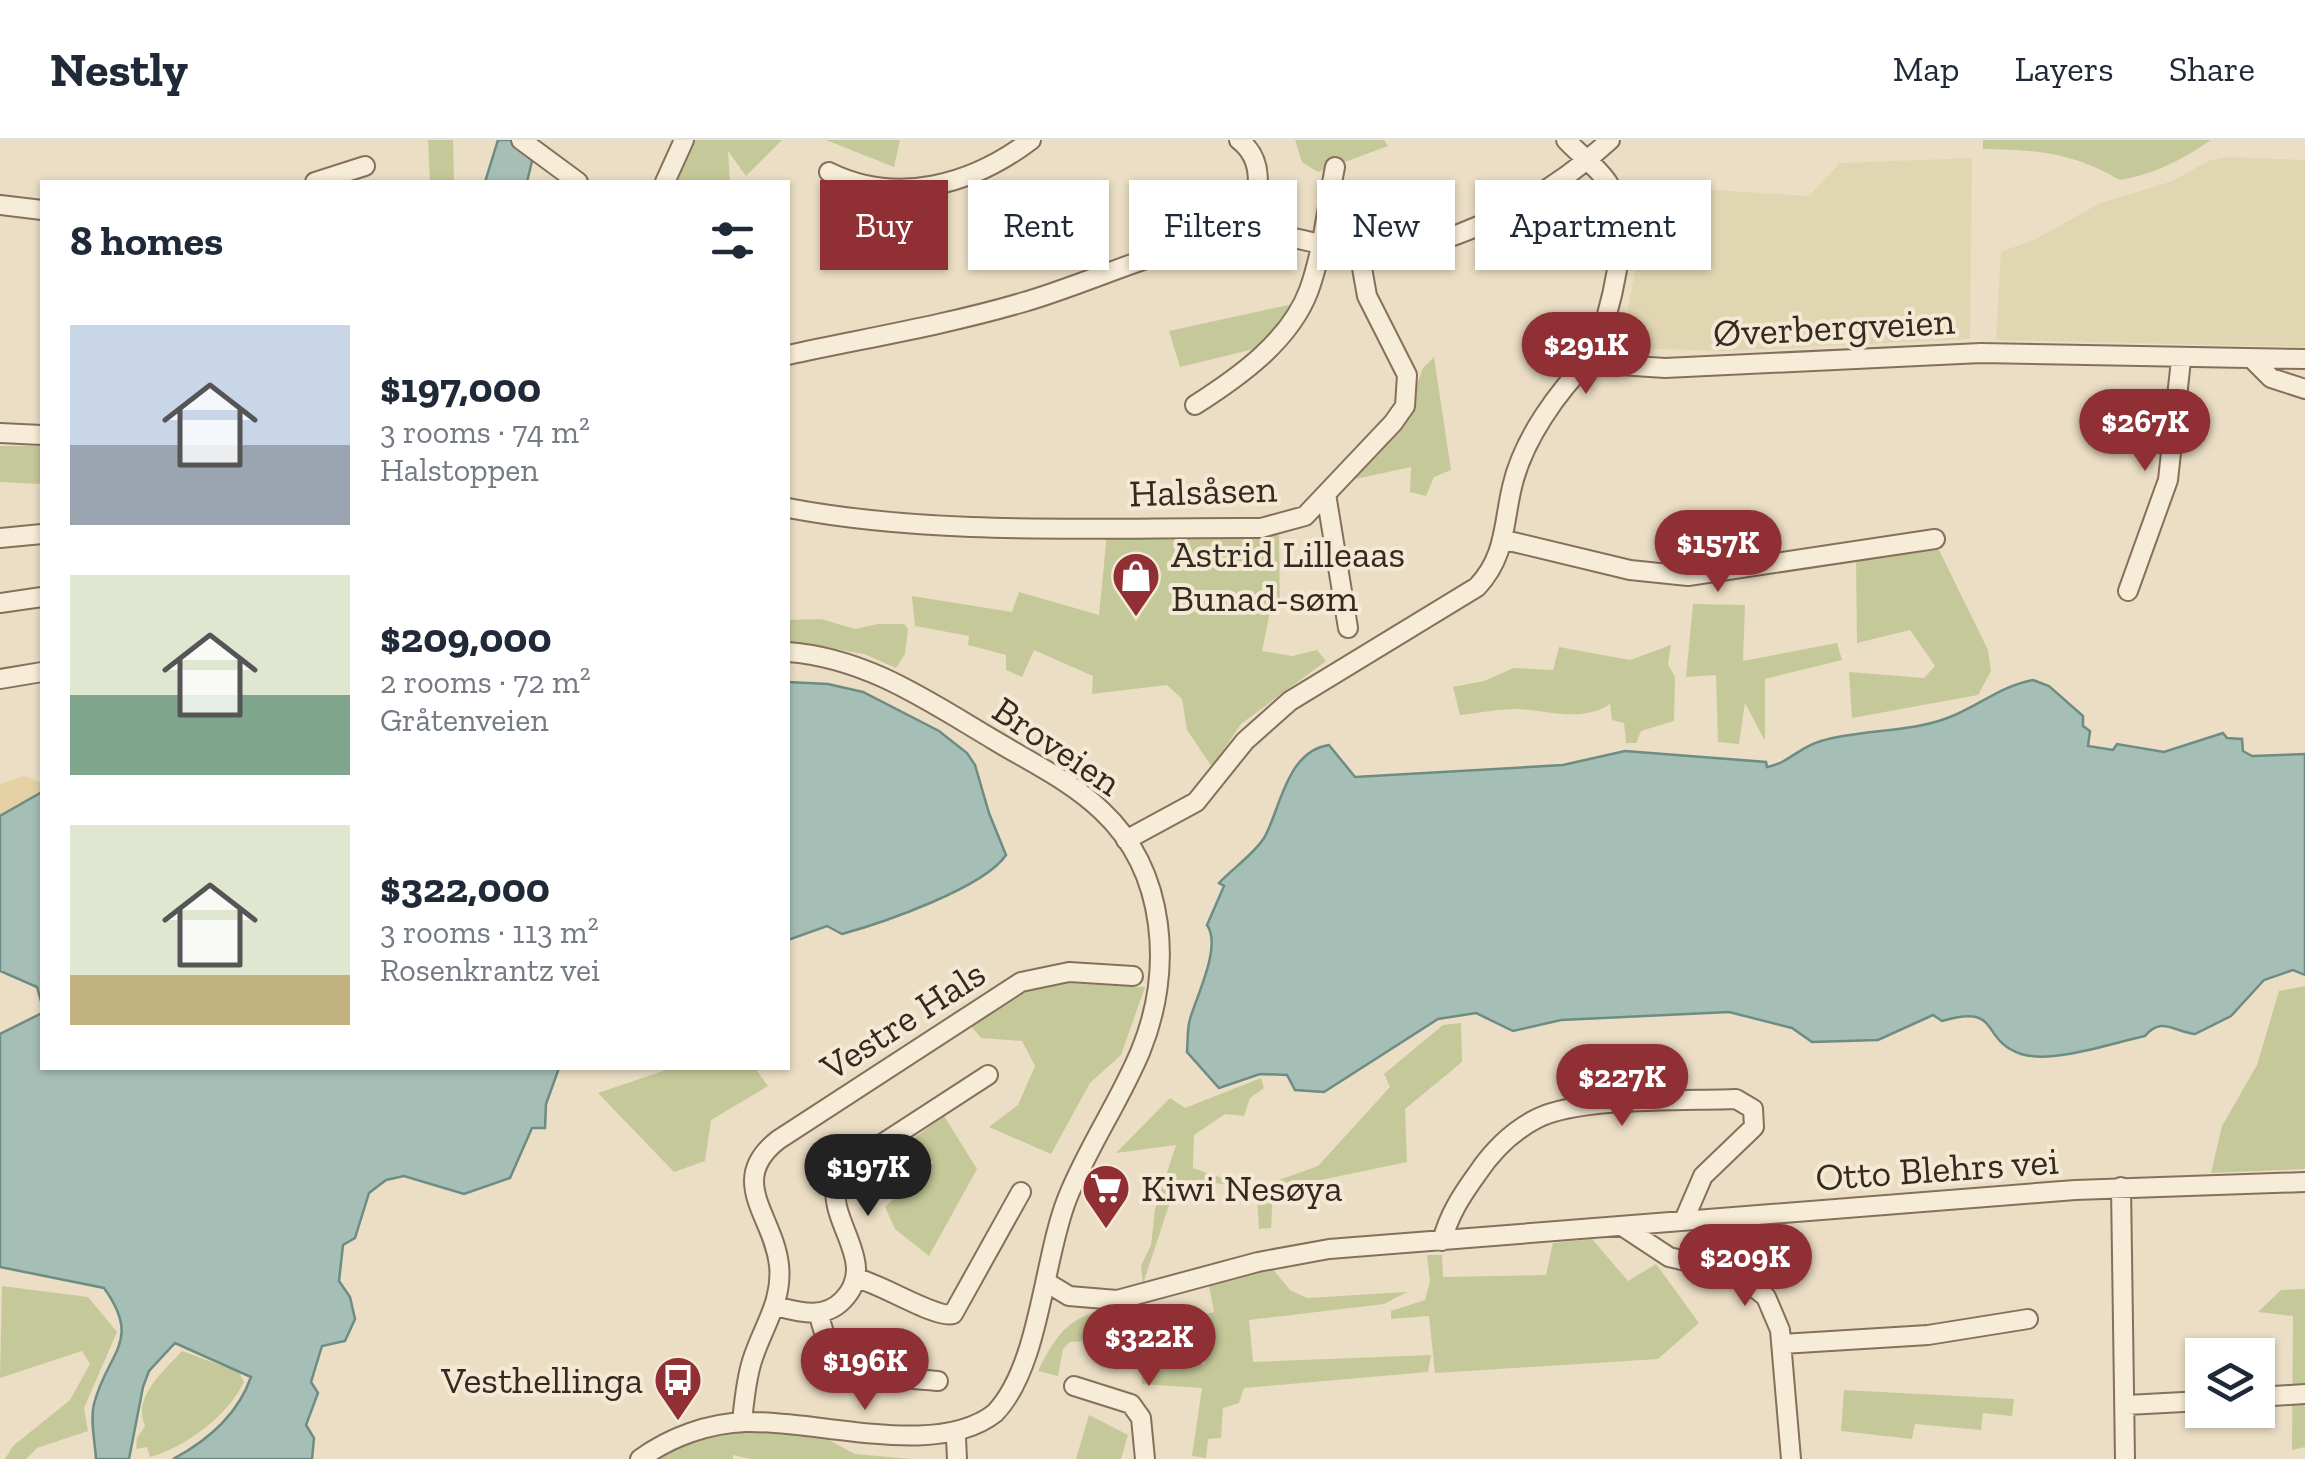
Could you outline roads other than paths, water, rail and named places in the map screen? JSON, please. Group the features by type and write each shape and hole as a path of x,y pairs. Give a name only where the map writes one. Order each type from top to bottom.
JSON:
{"street":[{"path":"521,140 576,180"},
{"path":"666,180 684,140"},
{"path":"829,172 870,190 900,190 990,169 1032,140"},
{"path":"1238,140 1249,148 1258,164 1258,180"},
{"path":"1126,840 1196,802 1245,741 1290,701 1477,587 1489,574 1505,540 1512,486 1527,448 1563,387 1592,357 1616,284 1617,212 1610,186 1566,140"},
{"path":"1455,235 1473,229 1586,162 1610,140"},
{"path":"321,180 365,166"},
{"path":"1332,180 1335,167"},
{"path":"0,205 40,210"},
{"path":"1195,405 1254,362 1290,324 1309,289 1317,251"},
{"path":"790,355 1025,302 1129,267"},
{"name":"Halsåsen","path":"790,508 858,519 981,526 1261,528 1305,516 1405,406 1409,388 1401,358 1366,296 1362,270"},
{"name":"Øverbergveien","path":"1592,357 1619,365 1665,368 1981,353 2181,360 2305,359"},
{"path":"2128,591 2168,480 2181,360"},
{"path":"2253,360 2272,378 2305,389"},
{"path":"0,433 40,435"},
{"path":"1326,494 1348,628"},
{"path":"0,538 40,534"},
{"path":"1505,540 1630,570 1688,576 1935,538"},
{"path":"0,604 40,597"},
{"name":"Broveien","path":"790,652 826,657 890,679 1063,781 1098,807 1126,840 1145,876 1156,914 1161,961 1158,994 1133,1068 1068,1198 1018,1372 1003,1403 976,1429 956,1438"},
{"path":"0,678 40,672"},
{"name":"Vestre Hals","path":"742,1422 751,1362 775,1306 779,1264 752,1175 769,1147 1022,982 1068,972 1132,976"},
{"path":"775,1306 819,1313 840,1303 856,1278 852,1245 835,1203 837,1180 871,1151 988,1075"},
{"path":"1442,1241 1452,1209 1490,1156 1501,1143 1540,1116 1603,1106 1736,1099 1745,1102 1753,1110 1754,1128 1704,1176 1684,1220"},
{"name":"Otto Blehrs vei","path":"1046,1282 1069,1296 1117,1300 1292,1254 2121,1188 2305,1182"},
{"path":"2121,1188 2126,1459"},
{"path":"856,1278 887,1287 938,1315 953,1314 1021,1192"},
{"path":"1622,1226 1669,1256 1722,1267 1754,1285 1771,1304 1782,1344 1791,1459"},
{"path":"1041,1301 1056,1302 1069,1296"},
{"path":"819,1313 828,1342 849,1366 874,1374 938,1381"},
{"path":"1782,1344 1928,1335 2028,1320"},
{"path":"1074,1386 1131,1404 1138,1411 1146,1459"},
{"path":"2275,1396 2305,1394"},
{"path":"2127,1405 2185,1401"},
{"path":"640,1459 684,1435 742,1422 898,1440 956,1438 957,1459"}],"water":[{"path":"498,140 537,140 527,180 486,180"},
{"path":"2033,680 2049,686 2083,716 2083,726 2090,731 2088,746 2113,750 2117,744 2164,752 2223,733 2227,738 2242,739 2243,751 2252,756 2305,754 2305,975 2293,970 2264,980 2231,1016 2195,1034 2163,1026 2145,1036 2049,1056 2021,1054 2008,1048 1982,1020 1974,1017 1942,1021 1933,1015 1878,1040 1812,1042 1792,1028 1729,1012 1561,1020 1513,1031 1476,1013 1438,1019 1324,1092 1295,1090 1287,1075 1260,1074 1219,1088 1187,1052 1189,1023 1210,958 1211,934 1207,925 1224,886 1219,883 1264,838 1294,770 1315,750 1329,745 1355,777 1563,765 1625,751 1766,762 1767,767 1821,741 1935,722"},
{"path":"790,682 828,684 863,692 939,731 967,753 975,765 1006,855 977,880 906,913 842,934 827,926 790,939"},
{"path":"40,793 40,998 37,987 0,971 0,816"},
{"path":"40,1014 40,1070 558,1070 546,1104 545,1128 532,1128 510,1178 464,1194 404,1176 386,1180 369,1193 355,1238 343,1245 339,1281 350,1297 355,1319 345,1341 322,1346 311,1382 318,1393 306,1425 314,1438 312,1459 173,1459 220,1425 238,1403 251,1377 175,1343 149,1371 129,1459 96,1459 94,1404 119,1347 121,1322 104,1288 0,1267 0,1034"}],"place":[{"name":"Astrid Lilleaas Bunad-søm","path":"1136,618"},
{"name":"Kiwi Nesøya","path":"1106,1230"},
{"name":"Vesthellinga","path":"678,1422"}]}
